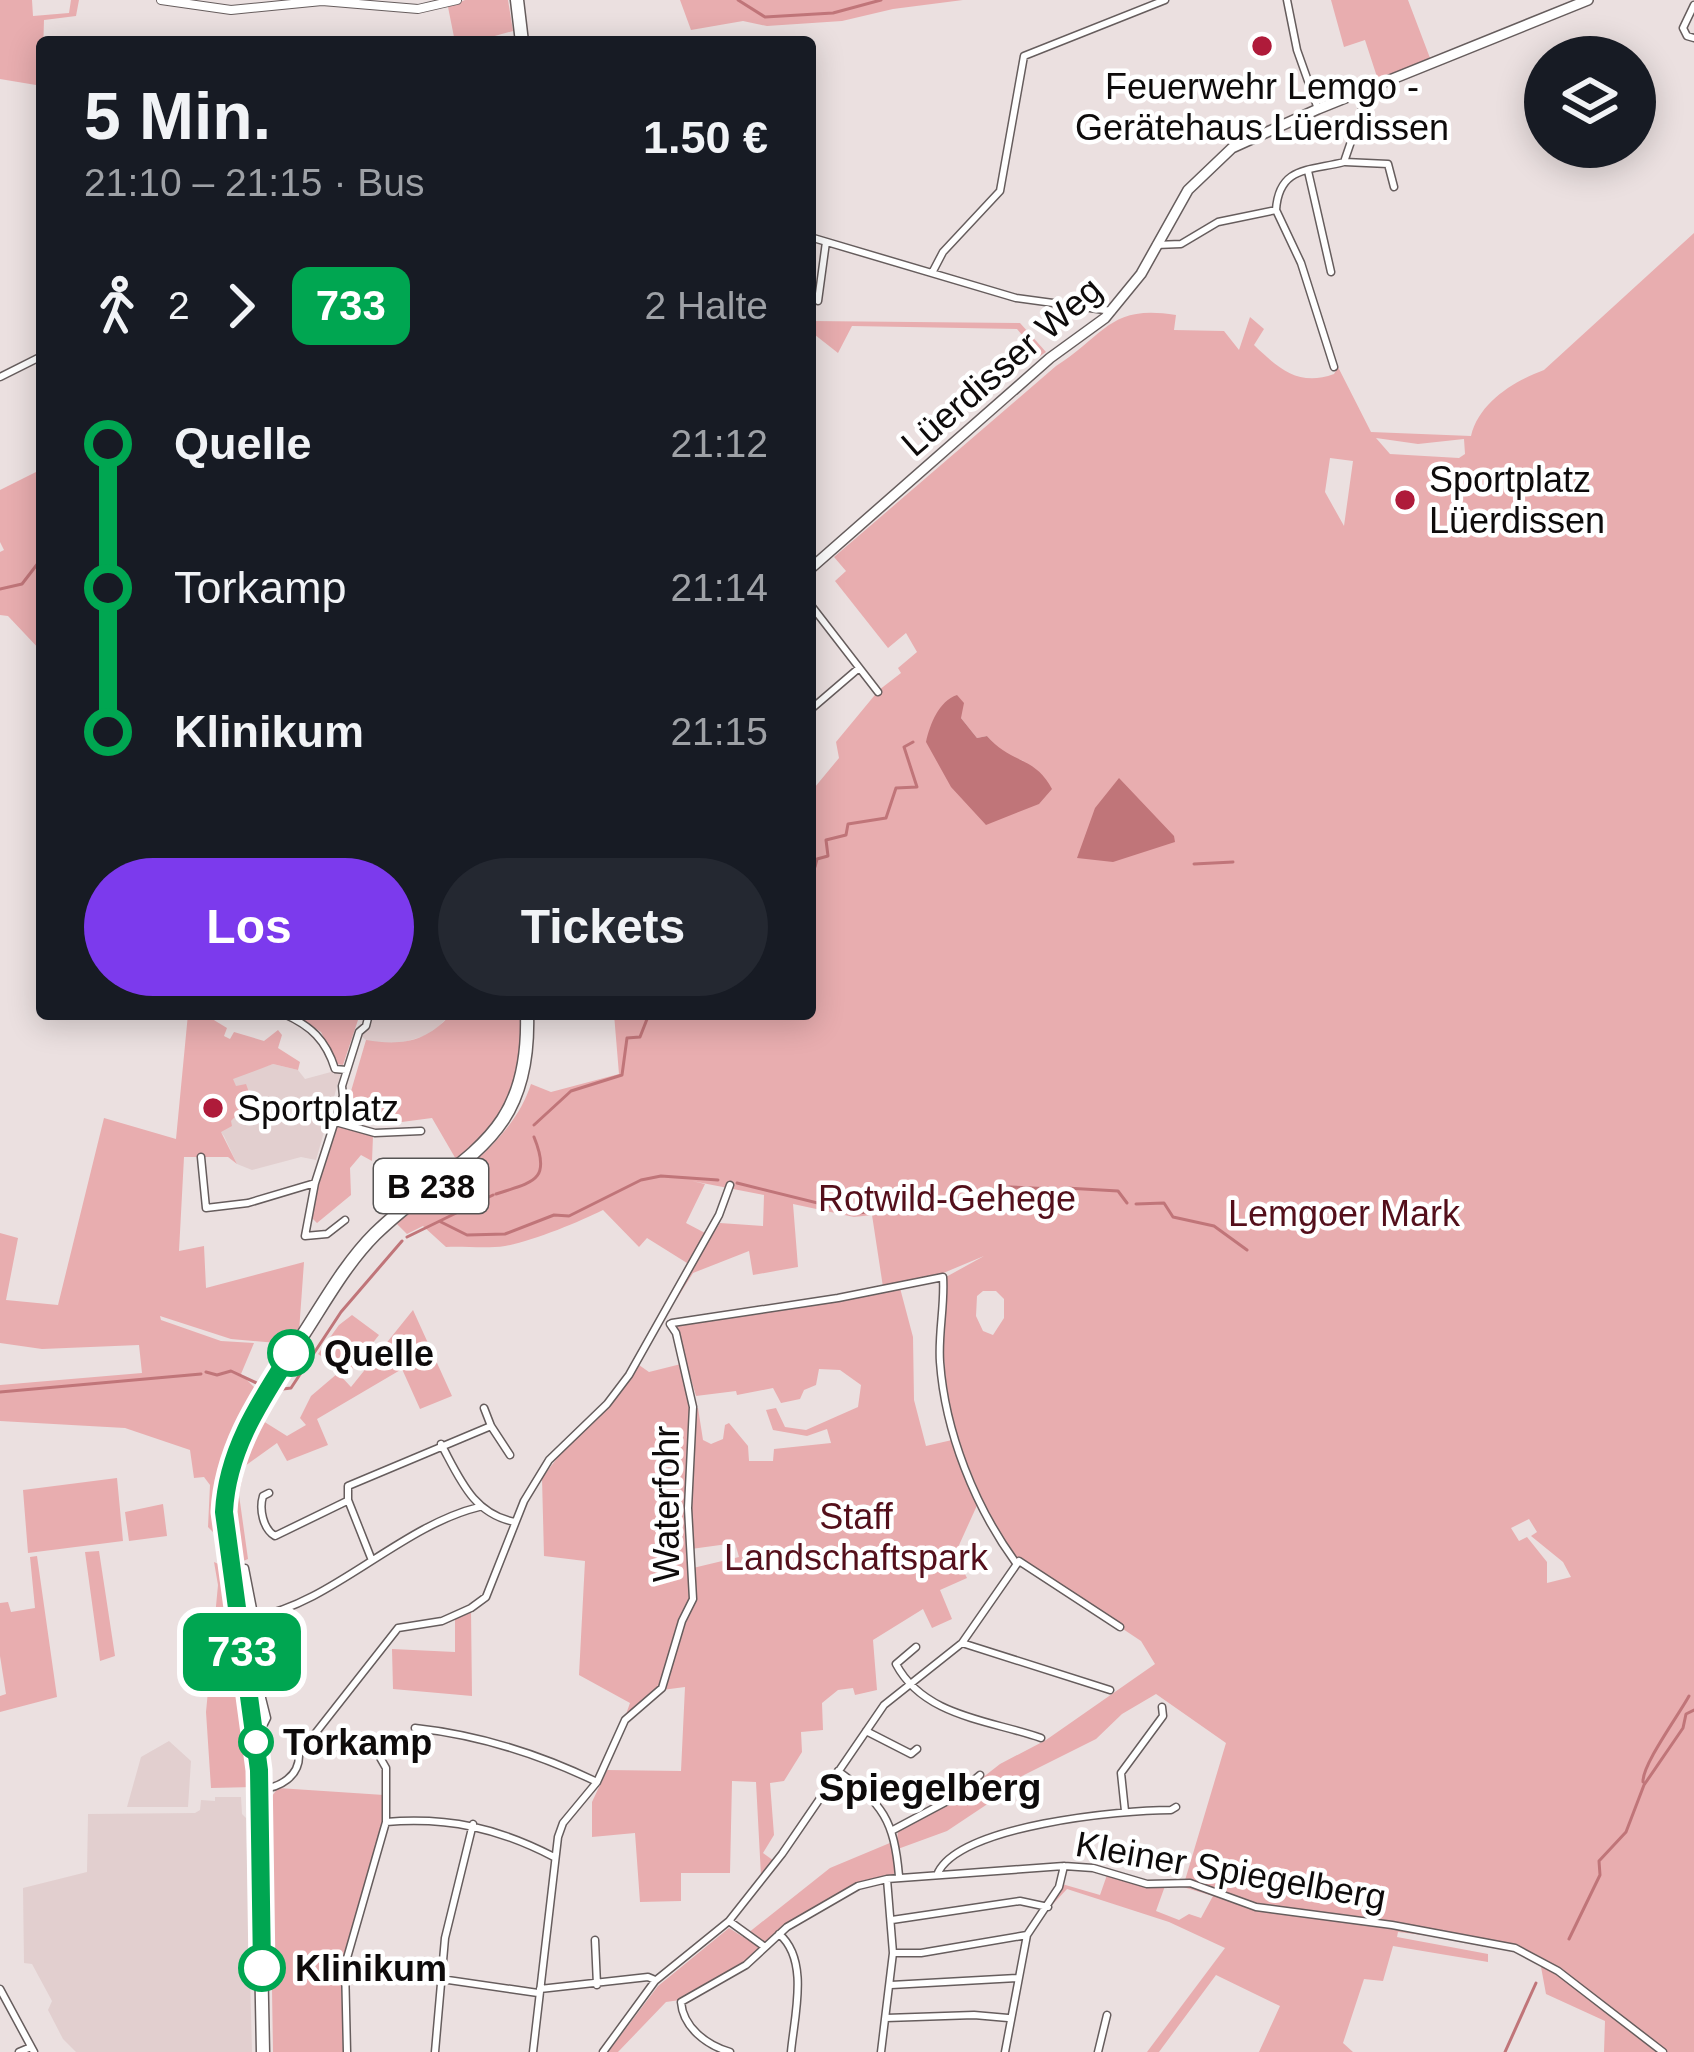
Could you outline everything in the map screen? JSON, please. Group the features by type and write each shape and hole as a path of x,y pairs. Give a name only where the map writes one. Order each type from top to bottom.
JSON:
{"main road":[{"path":"517,0 521,36"},
{"name":"Lüerdisser Weg","path":"816,564 1033,373 1112,311 1187,190 1216,160 1250,138 1588,0"},
{"name":"B 238","path":"263,2052 260,1790 224,1530 225,1496 236,1449 286,1361 356,1256 503,1122 523,1081 527,1020"}],"street":[{"path":"161,0 231,10 310,1 418,9 457,0"},
{"path":"932,273 943,252 1000,191 1024,56 1165,0"},
{"path":"1287,0 1318,109"},
{"path":"1694,5 1683,28 1694,38"},
{"path":"1344,162 1369,88"},
{"path":"1334,367 1301,263 1276,210 1280,185 1288,176 1344,162 1388,164 1394,187"},
{"path":"1308,171 1330,272"},
{"path":"1156,245 1180,244 1218,222 1276,210"},
{"path":"816,239 1016,298 1112,311"},
{"path":"818,302 826,242"},
{"path":"0,377 36,359"},
{"path":"816,612 878,692"},
{"path":"816,705 859,668"},
{"path":"295,1020 325,1044 334,1069 346,1070"},
{"path":"345,1220 327,1234 305,1236 346,1070 367,1020"},
{"path":"332,1120 375,1133 421,1131"},
{"path":"201,1157 206,1208 248,1203 315,1183"},
{"path":"260,1790 275,1788 288,1779 308,1742 398,1628 442,1621 486,1597 515,1522 549,1460 607,1404 666,1323 730,1185"},
{"path":"666,1323 943,1277 940,1366 956,1444 989,1518 1018,1562 1120,1627"},
{"name":"Waterfohr","path":"554,1857 563,1823 597,1782 625,1720 662,1688 693,1599 688,1522 693,1407 676,1333 666,1323"},
{"path":"484,1408 509,1454"},
{"path":"371,1558 348,1501 346,1489 352,1482 490,1426"},
{"path":"441,1444 479,1507 498,1519 515,1522"},
{"path":"269,1493 263,1496 261,1511 269,1533 275,1536 348,1501"},
{"path":"255,1617 289,1610 371,1558 479,1507"},
{"path":"603,2052 655,1981 729,1921 782,1854 884,1705 962,1643 1018,1562"},
{"path":"245,1568 268,1718 253,1728"},
{"path":"962,1643 1110,1690"},
{"path":"916,1647 896,1664 933,1704 1040,1738"},
{"path":"1125,1811 1121,1773 1163,1716 1162,1707"},
{"path":"415,1728 489,1738 597,1782"},
{"path":"866,1731 911,1754 917,1749"},
{"path":"308,1742 382,1758 386,1768 386,1822 345,1965 347,2052"},
{"path":"838,1771 880,1805 893,1831 899,1878"},
{"path":"893,1831 953,1798 980,1774"},
{"path":"937,1875 940,1867 980,1843 1057,1820 1176,1807"},
{"path":"386,1822 428,1819 473,1824 504,1832 554,1857 533,2052"},
{"path":"435,2052 445,1938 473,1824"},
{"path":"1005,2052 1028,1935 1059,1887 1064,1867"},
{"name":"Kleiner Spiegelberg","path":"730,2052 700,2038 680,2005 683,2000 746,1965 779,1934 824,1903 858,1886 887,1879 1064,1867 1094,1868 1147,1884 1190,1883 1256,1906 1392,1924 1515,1948 1558,1971 1663,2052"},
{"path":"881,2052 891,1985 887,1879"},
{"path":"892,1920 1020,1901 1048,1907"},
{"path":"729,1921 765,1947"},
{"path":"779,1934 792,1947 797,1978 791,2052"},
{"path":"892,1953 921,1953 1028,1935"},
{"path":"595,1940 597,1985"},
{"path":"345,1965 540,1991 649,1977 655,1981"},
{"path":"891,1985 1017,1978"},
{"path":"0,1989 32,2049 19,2052"},
{"path":"1098,2052 1107,2014"},
{"path":"886,2018 1010,2018"},
{"path":"1647,2042 1648,2052"}],"shaded area":[{"path":"957,695 964,703 961,718 977,738 987,736 1045,778 1052,789 1039,804 986,825 951,787 926,742 940,708"},
{"path":"1119,778 1175,842 1113,862 1077,858 1095,808"},
{"path":"370,1020 445,1020 431,1034 394,1045 367,1041 360,1035"},
{"path":"273,1064 298,1070 305,1079 342,1069 316,1160 301,1157 252,1170 237,1164 224,1136 187,1091"},
{"path":"169,1741 191,1761 188,1807 127,1807 141,1757"},
{"path":"215,1797 241,1797 246,1818 252,2052 76,2052 63,2039 48,2010 52,2001 32,1964 24,1963 23,1888 87,1872 88,1814 195,1813 201,1800 215,1801"}],"green space":[{"path":"0,0 32,0 33,16 69,13 71,0 79,0 76,16 44,20 44,36 36,36 36,85 0,79"},
{"path":"465,0 508,0 513,31 454,36 448,7"},
{"path":"680,0 963,0 842,21 767,26 743,21 691,30"},
{"path":"1331,0 1408,0 1430,58 1378,80 1365,40 1344,47"},
{"name":"Lemgoer Mark","path":"1694,233 1694,2052 1604,2052 1605,2021 1546,1994 1539,1956 1515,1946 1398,1932 1397,1937 1488,1954 1488,1962 1393,1946 1383,1981 1364,1979 1343,2043 1353,2052 1259,2052 1280,2006 1216,1975 1159,2052 1147,2052 1225,1948 1169,1922 1067,1889 1052,1905 1062,1884 1100,1895 1107,1875 1165,1886 1156,1911 1179,1920 1189,1914 1201,1918 1213,1896 1183,1887 1226,1743 1156,1694 1122,1714 1096,1739 1016,1779 1013,1787 947,1831 895,1850 893,1875 866,1880 793,1921 745,1961 680,2000 666,2002 618,2052 608,2052 658,1986 729,1928 743,1937 830,1868 897,1840 898,1831 954,1800 1000,1764 1046,1740 1155,1664 1141,1641 1015,1557 979,1501 955,1554 967,1578 940,1590 952,1619 932,1628 923,1609 873,1640 877,1690 855,1695 853,1688 838,1690 822,1703 823,1730 801,1732 802,1752 784,1781 770,1783 774,1835 763,1853 774,1861 761,1876 756,1782 732,1781 730,1873 681,1873 681,1901 640,1902 635,1833 592,1837 592,1802 607,1770 681,1771 685,1687 662,1690 682,1622 696,1598 693,1568 739,1557 735,1543 691,1549 694,1409 698,1408 703,1440 711,1444 723,1439 729,1423 748,1446 749,1461 773,1461 774,1449 831,1443 827,1429 807,1436 773,1430 766,1410 776,1408 785,1427 806,1430 858,1407 861,1385 840,1370 819,1369 816,1385 804,1390 800,1399 781,1403 773,1388 696,1396 675,1325 900,1288 913,1337 914,1400 926,1446 952,1440 979,1498 952,1417 944,1318 946,1277 984,1256 941,1274 883,1287 872,1215 854,1217 793,1204 798,1267 753,1275 749,1251 693,1273 676,1300 720,1223 763,1226 764,1195 692,1181 705,1184 686,1223 705,1233 687,1263 647,1238 639,1247 603,1210 542,1236 498,1247 446,1247 423,1226 407,1234 396,1223 492,1145 531,1084 551,1092 619,1074 614,1020 816,1020 816,786 839,758 836,742 917,652 906,633 888,648 835,581 846,571 834,557 1110,324 1136,314 1176,315 1174,330 1224,331 1239,350 1250,317 1264,329 1254,345 1290,373 1322,377 1334,374 1338,367 1371,432 1471,436 1482,413 1521,380 1544,370","holes":["1376,438 1418,444 1464,439 1465,454 1459,458 1390,454","1330,458 1353,461 1344,526 1325,492","960,710 977,738 987,736 1003,754 1024,761 926,742","996,1291 1004,1299 1004,1318 993,1335 983,1331 976,1316 977,1296","1529,1519 1537,1532 1531,1536 1563,1562 1571,1577 1547,1583 1547,1562 1527,1537 1519,1541 1511,1528"]},
{"path":"816,321 1020,323 1046,352 1040,356 1017,329 852,326 838,353 816,336"},
{"path":"36,472 36,646 8,616 0,615 0,552 4,550 0,490"},
{"path":"187,1020 214,1020 227,1028 224,1036 230,1039 234,1032 264,1041 278,1030 282,1035 278,1048 300,1062 298,1070 273,1064 233,1079 236,1086 246,1084 254,1106 240,1111 232,1126 221,1132 237,1164 228,1157 184,1157 179,1251 204,1246 206,1288 304,1262 299,1332 289,1344 231,1339 160,1316 221,1341 254,1343 241,1374 259,1392 245,1423 221,1540 208,1527 210,1485 204,1477 194,1478 190,1450 125,1428 0,1421 0,1385 142,1373 139,1345 42,1349 0,1343 0,1233 18,1238 6,1300 58,1305 104,1118 176,1139"},
{"path":"303,1020 358,1020 343,1065 336,1064 321,1032"},
{"path":"445,1020 524,1020 520,1063 510,1096 491,1126 457,1161 432,1118 379,1125 344,1115 366,1040 413,1040"},
{"path":"335,1126 373,1136 372,1161 361,1155 350,1168 351,1195 317,1223 310,1216"},
{"path":"420,1162 420,1175 429,1184 407,1200 378,1167"},
{"path":"413,1310 452,1396 420,1409 402,1369 317,1419 328,1445 287,1461 277,1443 245,1466 239,1495 248,1559 241,1562 259,1688 254,1688 232,1551 231,1517 246,1451 263,1421 287,1436 306,1425 300,1418 311,1396 338,1373 351,1387"},
{"path":"352,1315 379,1335 348,1374 318,1354"},
{"path":"681,1364 691,1410 691,1602 663,1683 624,1720 630,1703 579,1675 585,1561 544,1556 542,1478 570,1441 611,1405 639,1365 649,1372"},
{"path":"117,1478 123,1541 28,1553 23,1490"},
{"path":"163,1504 167,1536 129,1541 125,1512"},
{"path":"99,1551 115,1656 100,1661 85,1552"},
{"path":"37,1556 57,1697 0,1712 0,1696 6,1694 0,1603 8,1602 11,1612 35,1608 30,1557"},
{"path":"214,1562 225,1567 254,1787 211,1788 206,1712 218,1585"},
{"path":"471,1610 472,1696 393,1689 392,1649 455,1652 455,1617"},
{"path":"278,1788 384,1795 383,1822 341,1967 343,2052 273,2052 269,1800"}],"waterway":[{"path":"738,0 765,17 833,13 881,0"},
{"path":"0,589 22,584 36,566"},
{"path":"816,863 828,856 826,840 846,835 848,824 886,818 896,788 917,787 904,747 913,742"},
{"path":"1194,864 1233,862"},
{"path":"534,1125 571,1091 622,1075 627,1038 640,1037 647,1020"},
{"path":"496,1194 536,1178 541,1163 534,1137"},
{"path":"441,1222 467,1235 505,1234 554,1215 569,1216 641,1180 661,1176 718,1180"},
{"path":"737,1183 858,1213 918,1207 1010,1187 1054,1189"},
{"path":"1066,1188 1118,1191 1127,1203"},
{"path":"407,1237 493,1195"},
{"path":"1136,1204 1164,1203 1173,1217 1214,1226 1247,1250"},
{"path":"275,1390 291,1388 341,1312 402,1241"},
{"path":"206,1372 231,1371 263,1386"},
{"path":"0,1392 201,1374"},
{"path":"1643,1782 1654,1753 1689,1696"},
{"path":"1569,1939 1600,1875 1599,1861 1626,1832 1644,1785 1683,1728 1686,1714 1694,1710"},
{"path":"1505,2052 1536,1983"}],"bus line":[{"name":"733","path":"262,1968 259,1770 224,1512 238,1443 291,1353"}],"place":[{"name":"Feuerwehr Lemgo - Gerätehaus Lüerdissen","path":"1262,46"},
{"name":"Sportplatz Lüerdissen","path":"1405,500"},
{"name":"Sportplatz","path":"213,1108"},
{"name":"Quelle","path":"291,1353"},
{"name":"Torkamp","path":"256,1742"},
{"name":"Klinikum","path":"262,1968"}],"district":[{"name":"Spiegelberg","path":"930,1787"}],"park label":[{"name":"Rotwild-Gehege","path":"947,1198"},
{"name":"Staff Landschaftspark","path":"856,1536"}]}
